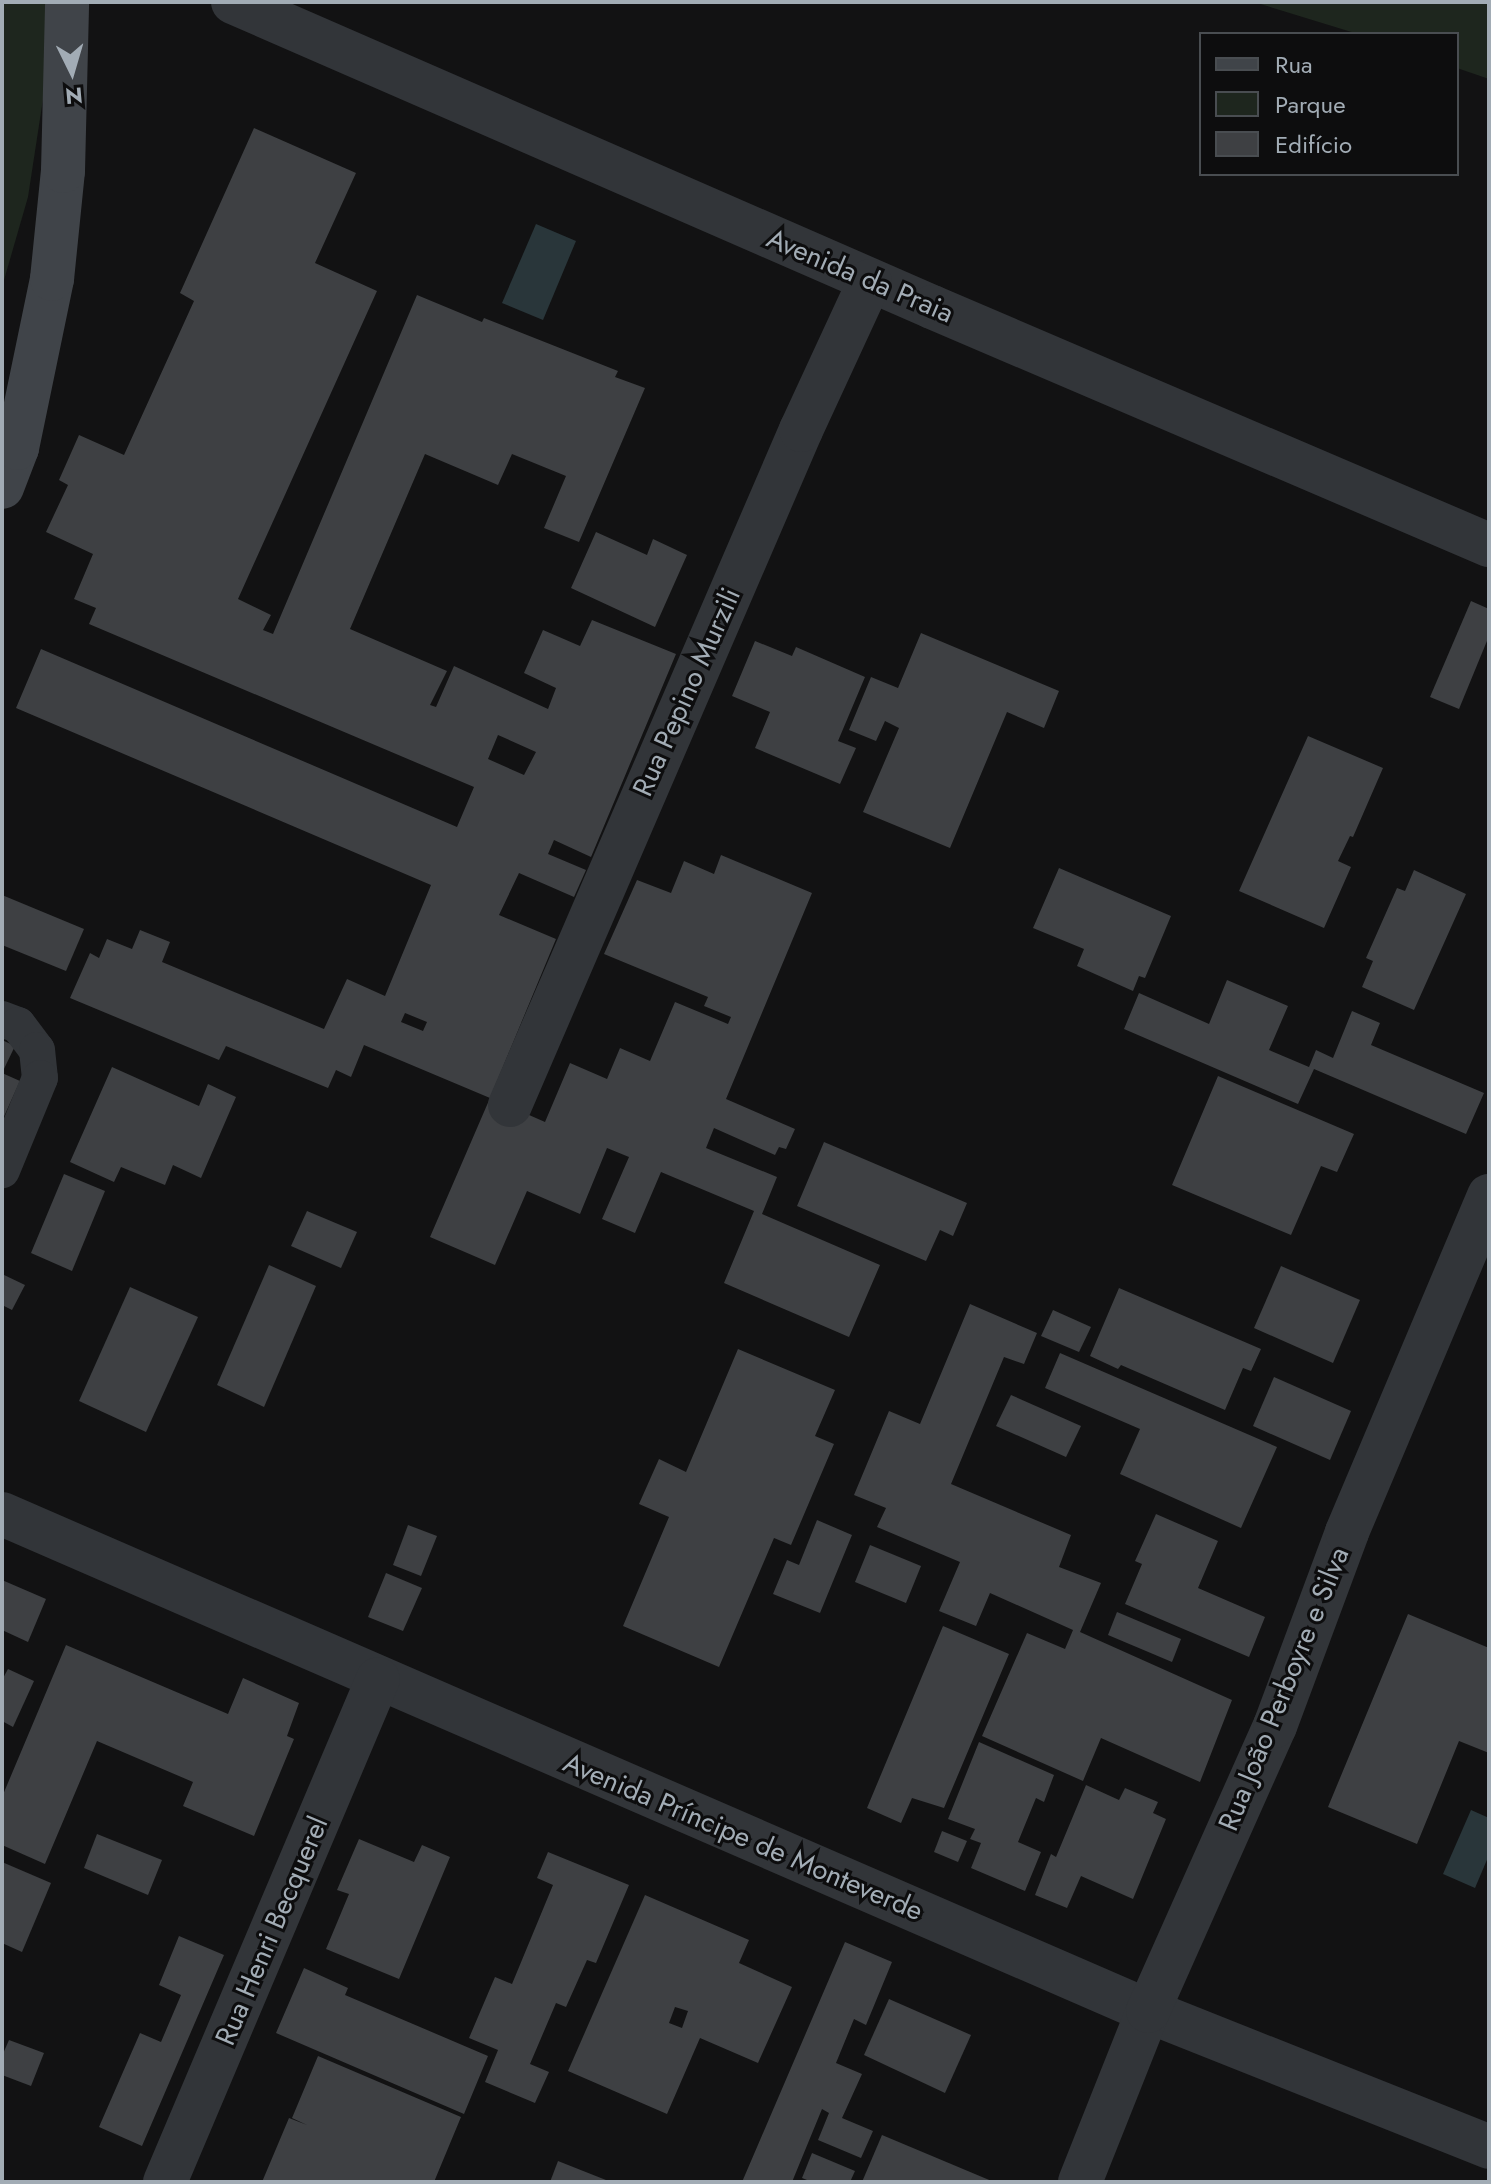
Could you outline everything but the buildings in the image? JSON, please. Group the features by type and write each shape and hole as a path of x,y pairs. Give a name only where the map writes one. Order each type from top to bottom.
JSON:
{"main road":[{"path":"2,487 17,448 52,279 63,171 67,2"}],"street":[{"name":"Avenida da Praia","path":"233,2 870,281 1489,545"},
{"name":"Rua Pepino Murzili","path":"510,1105 801,430 870,281"},
{"name":"Rua João Perboyre e Silva","path":"1080,2182 1148,2011 1275,1726 1347,1532 1489,1196"},
{"name":"Avenida Príncipe de Monteverde","path":"2,1514 1148,2011 1489,2147"},
{"name":"Rua Henri Becquerel","path":"165,2182 378,1679"}],"lane":[{"path":"2,1019 18,1025 37,1050 40,1078 2,1170"}],"green space":[{"path":"2,2 52,2 51,47 28,197 2,287"},
{"path":"1254,2 1489,2 1489,79 1459,69 1459,32 1352,32"}],"shaded area":[{"path":"536,224 576,241 543,320 502,303"},
{"path":"1471,1810 1489,1818 1489,1855 1475,1888 1443,1874"}]}
